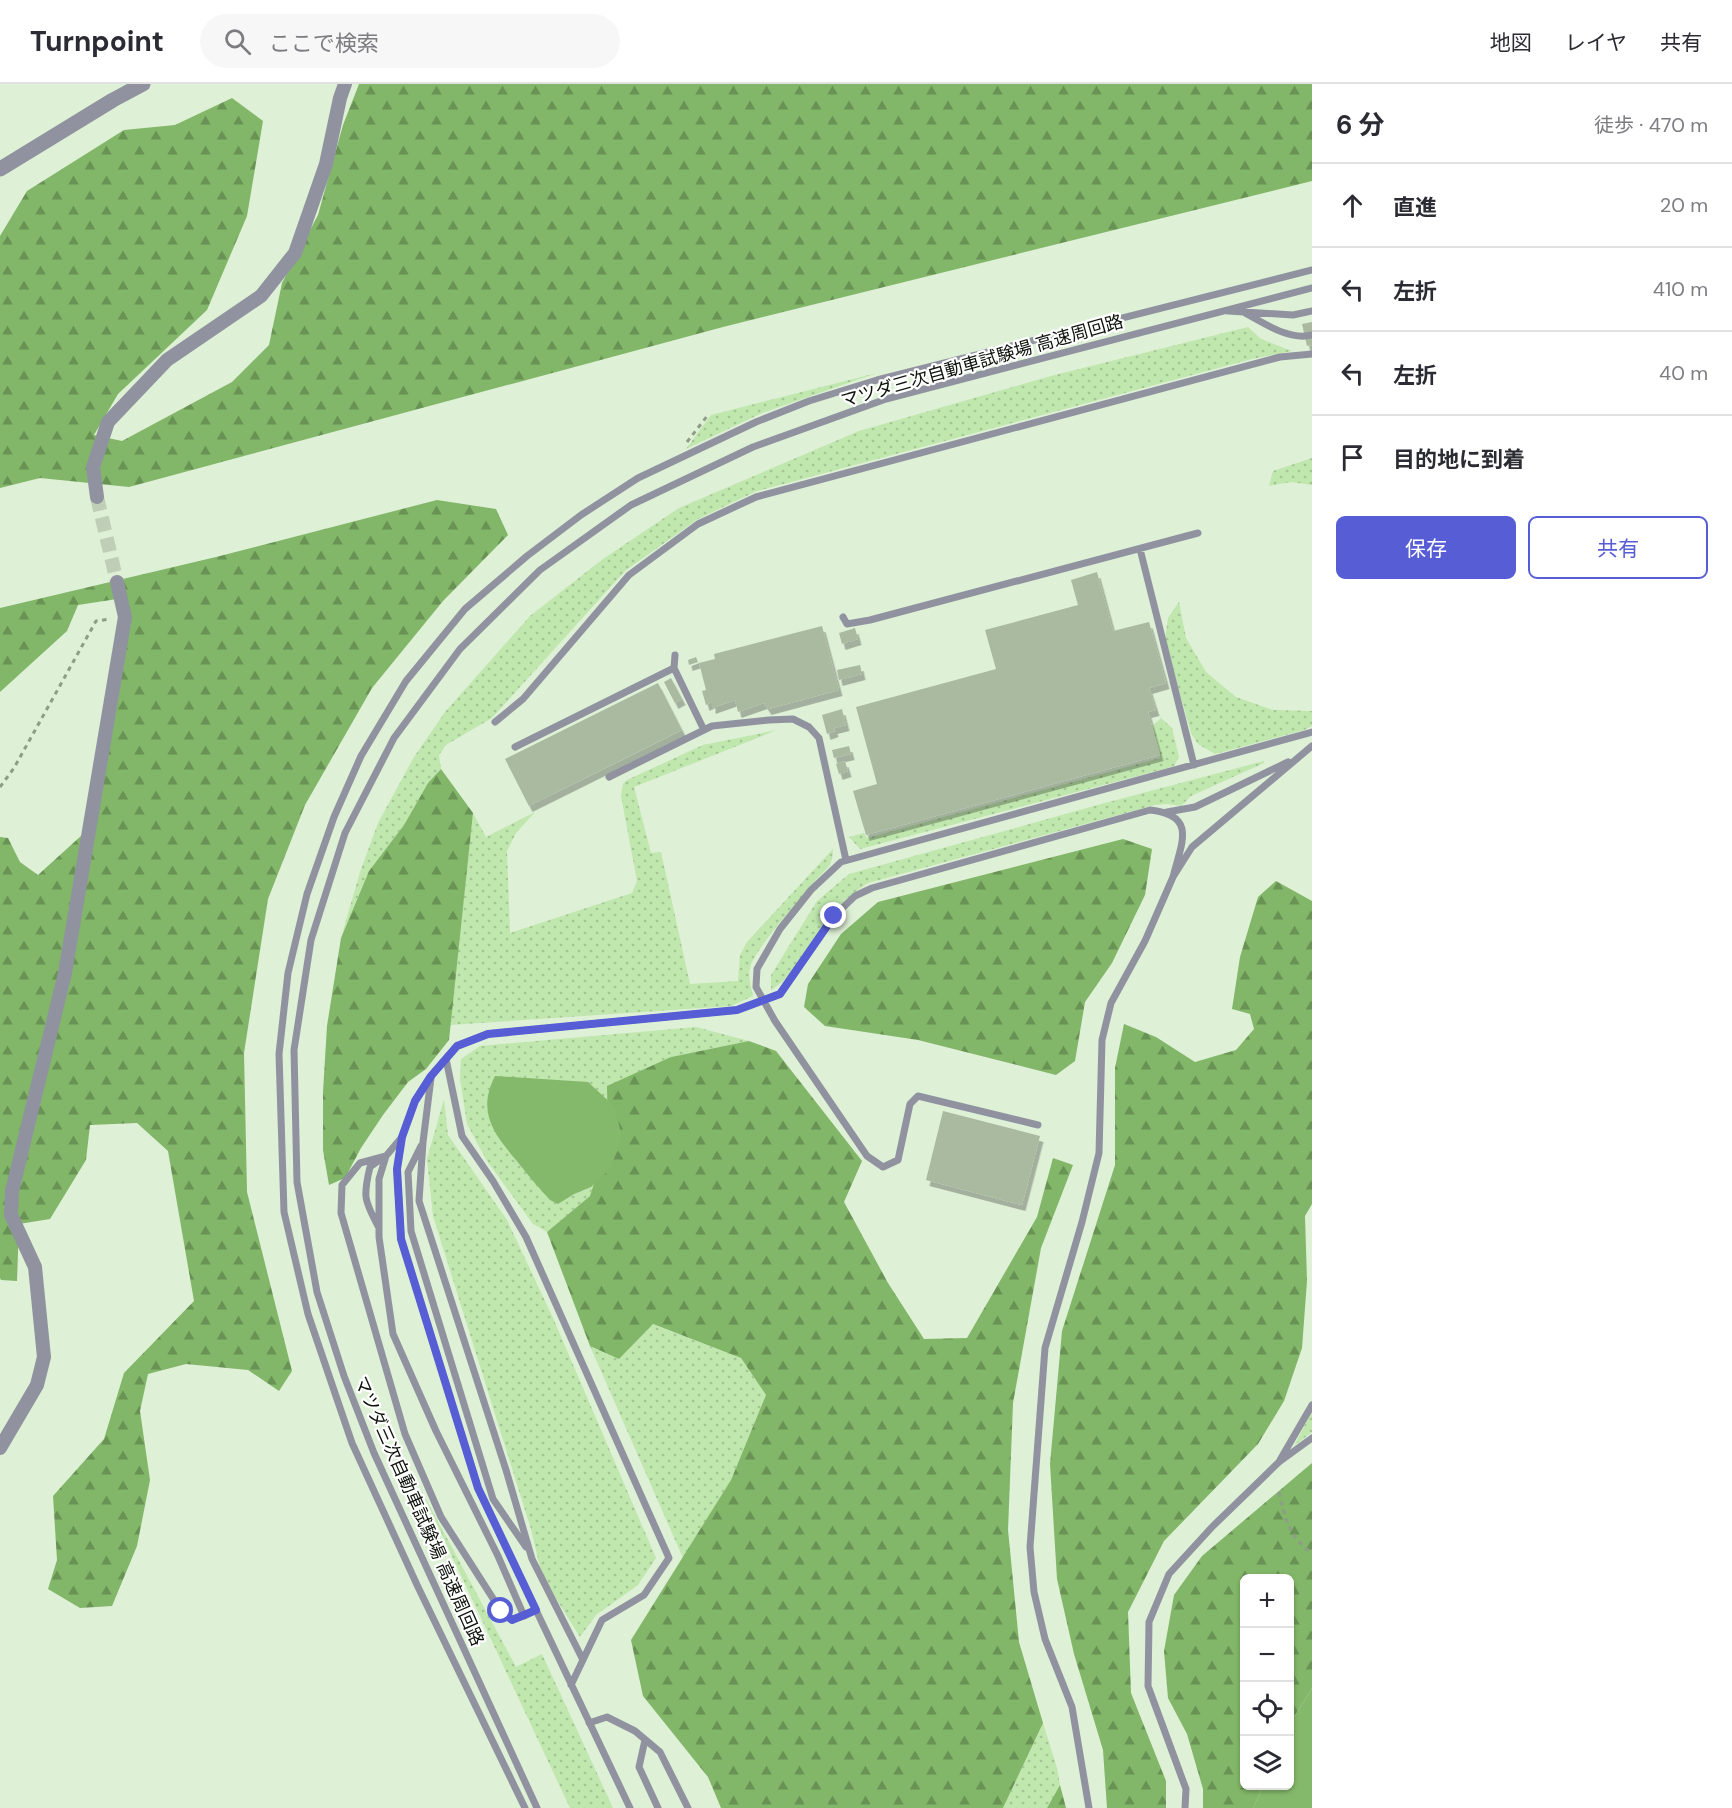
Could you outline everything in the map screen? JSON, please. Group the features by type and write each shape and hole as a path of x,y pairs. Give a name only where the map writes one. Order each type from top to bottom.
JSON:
{"street":[{"path":"0,169 143,84"},
{"path":"97,497 93,466 108,422 167,360 261,297 295,253 326,164 339,98 345,84"},
{"path":"0,1448 37,1385 44,1357 35,1267 11,1215 12,1191 65,973 125,617 117,582"}],"lane":[{"path":"525,1808 418,1587 352,1443 308,1314 284,1212 279,1054 288,972 307,894 334,817 361,756 406,681 465,609 527,556 581,515 638,478 756,422 809,401 889,377 1312,270"},
{"name":"マツダ三次自動車試験場 高速周回路","path":"537,1808 374,1453 344,1376 316,1292 297,1182 294,1050 311,940 345,833 394,738 460,649 540,570 631,505 753,447 886,399 1312,288"},
{"path":"1220,311 1293,315 1312,311"},
{"path":"1242,312 1281,332 1305,337 1312,335"},
{"path":"495,722 523,699 629,575 698,524 756,497 1280,357 1312,354"},
{"path":"843,617 847,624 870,620 1198,533"},
{"path":"1140,549 1194,765"},
{"path":"675,655 674,668 704,730"},
{"path":"515,747 674,668"},
{"path":"609,777 712,726 793,719 809,727 819,738 846,860"},
{"path":"1038,1125 918,1096 910,1104 898,1160 883,1167 867,1156 775,1021 756,987 757,969 780,929 811,890 846,860 1312,732"},
{"path":"1089,1808 1072,1707 1046,1639 1034,1592 1030,1546 1045,1348 1082,1222 1099,1153 1102,1040 1111,1003 1145,941 1173,877 1192,847 1312,746"},
{"path":"630,1808 478,1488 401,1239 397,1169 402,1137 415,1101 431,1076 457,1046 488,1034 737,1010 780,994 834,916 855,896 872,888 1150,810 1167,812 1195,807 1299,757"},
{"path":"1167,812 1178,819 1183,833 1173,877"},
{"path":"446,1059 462,1136 493,1181 526,1237 669,1558 644,1595 602,1620 571,1685"},
{"path":"431,1076 419,1201 506,1470 529,1552"},
{"path":"379,1228 366,1203 366,1184 370,1167 386,1156 402,1137"},
{"path":"423,1142 408,1172 411,1231 493,1499 529,1552 583,1660"},
{"path":"386,1156 379,1179 379,1228 393,1334 436,1431 525,1616"},
{"path":"386,1156 360,1163 354,1170 342,1185 340,1213 405,1434 441,1517 501,1611 512,1620 536,1610"},
{"path":"1279,1462 1312,1405"},
{"path":"1185,1808 1186,1789 1148,1686 1149,1622 1169,1574 1213,1526 1279,1462 1312,1438"},
{"path":"589,1723 607,1717 634,1731 660,1752 688,1808"},
{"path":"645,1740 639,1767 658,1808"}],"path":[{"path":"0,787 14,768 96,621 125,617"},
{"path":"1279,1492 1287,1527 1312,1553"}],"shaded area":[{"path":"1248,327 1261,339 1292,351 1252,359 757,491 698,519 625,571 492,718 446,745 439,755 441,769 428,783 404,825 369,871 341,938 360,872 378,823 414,757 445,712 530,616 603,559 679,508 859,431 1051,376"},
{"path":"877,373 762,413 686,449 711,415"},
{"path":"1312,458 1312,485 1291,482 1269,486 1273,471"},
{"path":"1179,602 1186,638 1206,672 1236,697 1273,710 1312,711 1312,726 1215,754 1198,744 1191,733 1165,640 1168,618"},
{"path":"1161,718 1172,728 1179,757 1174,766 860,849 849,837 864,833 867,838 1160,758 1152,727"},
{"path":"777,730 634,787 651,853 661,852 690,984 738,981 740,955 747,942 833,849 829,867 779,924 753,960 749,975 753,996 731,1006 450,1025 473,813 486,837 535,812 516,833 507,851 510,933 632,893 637,881 621,796 623,784 627,780 703,745"},
{"path":"1264,761 1264,763 1191,796 1181,806 1155,805 868,883 847,898 833,912 797,966 771,990 771,975 817,901 849,874"},
{"path":"696,1027 749,1041 671,1057 608,1139 590,1196 547,1232 533,1224 487,1161 467,1124 460,1079 461,1059 480,1046"},
{"path":"495,1076 588,1082 615,1107 622,1138 610,1169 591,1187 558,1204 550,1200 500,1140 490,1121 487,1100"},
{"path":"444,1099 448,1135 507,1220 553,1318 656,1558 638,1585 596,1615 580,1637 542,1576 531,1529 433,1216 427,1159"},
{"path":"652,1324 741,1358 766,1395 731,1480 683,1558 590,1346 619,1359"},
{"path":"1312,1411 1312,1432 1294,1446"},
{"path":"419,1486 516,1667 542,1654 613,1808 570,1808"},
{"path":"1312,1688 1312,1808 1253,1808 1261,1790 1294,1790 1294,1717"},
{"path":"1043,1723 1060,1785 1047,1808 1003,1808"}],"green space":[{"path":"359,84 1312,84 1312,181 723,327 129,487 40,478 0,488 0,236 27,191 124,130 175,125 232,98 263,121 247,216 207,310 118,394 94,435 122,441 232,382 269,345 282,283 318,215 343,125"},
{"path":"437,500 496,509 508,535 443,601 372,688 305,805 268,899 244,1053 247,1192 292,1371 279,1391 248,1370 186,1364 148,1374 140,1411 150,1480 137,1546 112,1606 80,1608 48,1589 57,1560 53,1496 104,1439 124,1373 194,1301 168,1151 137,1123 90,1125 86,1160 50,1219 19,1224 17,1281 0,1278 0,837 8,838 20,862 38,875 82,835 131,623 117,599 78,605 67,631 0,692 0,608 216,557"},
{"path":"441,769 473,813 449,1040 426,1069 408,1082 383,1115 345,1178 329,1185 323,1150 323,1092 327,1026 341,938 369,871 404,825 428,783"},
{"path":"1123,839 1152,849 1145,895 1112,963 1085,1002 1075,1061 1056,1075 918,1040 825,1026 804,1007 808,984 841,934 878,902"},
{"path":"1276,881 1312,901 1312,1204 1305,1216 1307,1281 1302,1348 1284,1401 1258,1444 1164,1541 1128,1612 1131,1693 1166,1781 1166,1808 1107,1808 1103,1750 1074,1654 1057,1579 1050,1464 1062,1331 1115,1165 1115,1068 1124,1024 1156,1037 1195,1062 1236,1050 1254,1029 1250,1014 1232,1009 1240,957 1258,897"},
{"path":"749,1041 776,1051 862,1161 844,1202 888,1283 924,1339 967,1338 1037,1217 1053,1158 1073,1165 1041,1248 1013,1403 1008,1530 1019,1642 1043,1723 1003,1808 721,1808 708,1777 643,1696 631,1640 731,1480 766,1395 741,1358 653,1324 619,1359 590,1346 547,1232 590,1196 608,1139 607,1086 671,1057"},
{"path":"1312,1463 1312,1688 1294,1717 1294,1574 1240,1574 1240,1790 1261,1790 1253,1808 1203,1808 1203,1789 1187,1734 1168,1698 1164,1651 1174,1595 1202,1556"},
{"path":"1060,1785 1066,1808 1047,1808"}],"building":[{"path":"1312,322 1312,345 1307,346 1302,324"},
{"path":"1097,572 1113,631 1149,622 1166,683 1149,688 1156,710 1148,712 1160,755 866,835 853,791 877,784 856,707 996,669 985,630 1078,605 1071,580"},
{"path":"822,626 839,690 768,709 764,703 738,712 735,700 712,708 712,702 706,705 702,691 706,690 699,663 715,659 714,654"},
{"path":"855,628 858,639 842,644 839,633"},
{"path":"696,657 698,662 689,665 688,660"},
{"path":"860,665 862,674 839,680 837,670"},
{"path":"671,678 682,699 675,703 664,682"},
{"path":"658,683 682,730 529,806 505,759"},
{"path":"842,709 846,725 834,728 835,731 827,734 822,715"},
{"path":"849,746 851,754 834,758 832,750"},
{"path":"845,761 848,771 839,774 836,764"},
{"path":"943,1111 1040,1136 1022,1205 926,1180"}],"tunnel":[{"path":"97,497 117,582"}],"route":[{"path":"501,1611 512,1620 536,1610 478,1488 401,1239 397,1169 402,1137 415,1101 431,1076 457,1046 488,1034 737,1010 780,994 834,916"}]}
